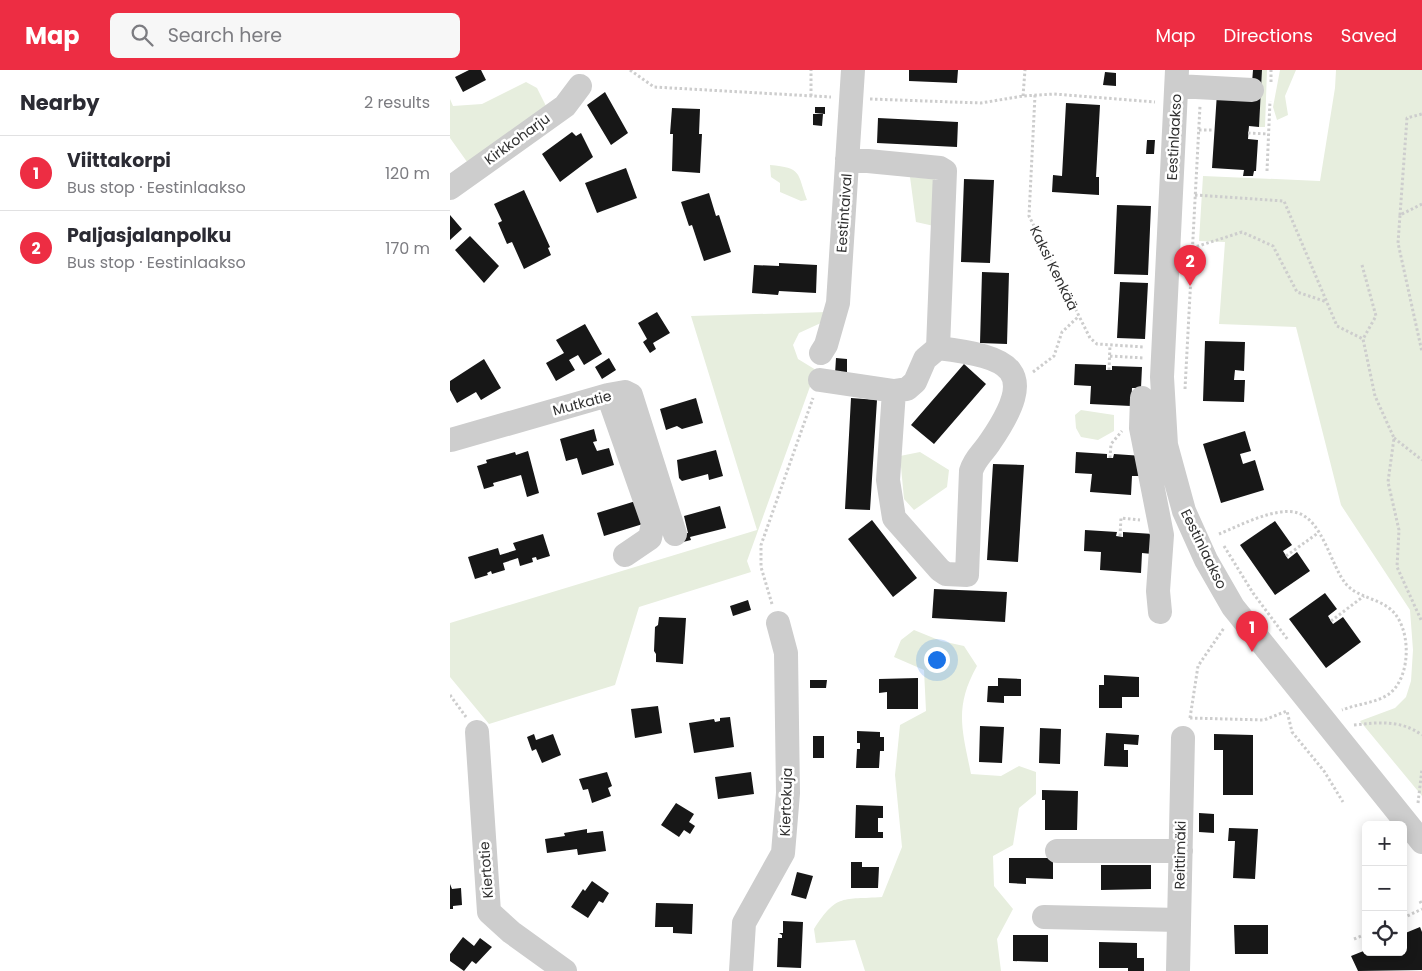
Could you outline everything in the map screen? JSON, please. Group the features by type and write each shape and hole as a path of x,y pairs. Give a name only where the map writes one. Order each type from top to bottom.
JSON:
{"street":[{"name":"Eestintaival","path":"821,353 826,345 838,303 852,70"},
{"name":"Kirkkoharju","path":"450,188 564,106 580,86"},
{"path":"1177,86 1264,92"},
{"name":"Eestinlaakso","path":"1177,86 1158,353 1162,376 1166,446 1184,511 1206,560 1233,606 1422,842"},
{"path":"820,380 894,390 906,389 915,382 925,359 938,348 945,171 940,168 847,159"},
{"path":"894,390 888,480 894,518 940,570 946,574 967,575 971,471 974,460 989,443 1004,419 1016,384 1012,372 995,358 938,348"},
{"name":"Mutkatie","path":"450,441 624,392 631,395 675,534"},
{"path":"608,396 652,523 650,538 626,555"},
{"path":"1142,398 1141,428 1162,534 1158,591 1160,612"},
{"name":"Kiertokuja","path":"741,971 744,923 783,853 788,793 786,653 778,623"},
{"name":"Reittimäki","path":"1178,971 1187,728"},
{"name":"Kiertotie","path":"477,732 489,912 511,932 565,971"},
{"path":"1056,851 1181,850"},
{"path":"1044,917 1179,920"}],"path":[{"path":"630,70 654,87 981,103 1023,96 1177,86 1200,104 1186,398"},
{"path":"811,70 811,96"},
{"path":"1023,96 1025,70"},
{"path":"1267,171 1268,134 1264,92 1271,70"},
{"name":"Kaksi Kenkää","path":"1035,95 1029,216 1090,338 1097,344 1158,353 1188,347"},
{"path":"1422,114 1407,118 1398,243 1422,352"},
{"path":"1198,130 1214,130"},
{"path":"1248,133 1268,134"},
{"path":"1195,195 1284,201 1337,326 1363,339"},
{"path":"1400,215 1422,204"},
{"path":"1192,248 1242,232 1273,246 1297,292 1328,302"},
{"path":"1362,265 1376,316 1363,339 1375,396 1394,438 1422,460"},
{"path":"1032,373 1054,356 1062,332 1078,316"},
{"path":"1109,370 1110,345"},
{"path":"1110,356 1158,353"},
{"path":"778,623 761,567 761,545 820,380"},
{"path":"1394,438 1388,482 1399,530 1397,568 1422,622"},
{"path":"1219,534 1266,516 1282,512 1298,512 1304,516 1318,533 1346,584 1382,604 1397,615 1405,638 1405,657 1401,678 1390,693 1342,710"},
{"path":"1216,527 1253,593 1294,647"},
{"path":"1286,556 1318,533"},
{"path":"1331,621 1365,596"},
{"path":"1224,621 1224,629 1220,637 1198,666 1187,728 1264,720 1287,710 1292,732 1324,771 1343,802"},
{"path":"450,695 477,732"},
{"path":"1339,706 1360,732"},
{"path":"1354,725 1378,723 1409,726 1422,735"},
{"path":"1418,803 1422,769"},
{"path":"1412,796 1422,809"},
{"path":"1407,916 1422,909"},
{"path":"1354,939 1362,936"}],"green space":[{"path":"1262,70 1267,70 1265,127 1259,127"},
{"path":"1280,70 1296,70 1285,96 1288,115 1277,120 1273,107"},
{"path":"1336,70 1422,70 1422,796 1360,721 1395,708 1406,697 1411,681 1413,650 1410,610 1341,505 1296,327 1219,324 1225,242 1199,241 1203,176 1320,181 1335,88"},
{"path":"526,82 537,88 546,106 470,166 450,138 450,99 453,106 482,104"},
{"path":"770,165 788,168 797,173 807,200 801,201 780,192 780,183 771,177"},
{"path":"910,177 935,179 934,226 916,222"},
{"path":"827,312 823,322 799,333 793,345 798,359 816,370 747,561 751,572 639,607 615,685 489,724 450,677 450,623 757,530 691,316"},
{"path":"1081,410 1114,415 1114,431 1098,440 1081,437 1076,428 1075,415"},
{"path":"920,452 949,470 947,487 914,510 904,499 900,456"},
{"path":"914,630 941,641 964,646 977,666 965,694 962,719 971,774 1001,776 1019,766 1036,772 1036,794 1019,808 1013,845 993,856 994,886 1013,909 997,939 1001,971 865,971 855,940 816,943 814,929 822,917 835,904 849,899 882,897 902,847 895,775 900,725 926,711 924,670 894,657 901,640"}],"building":[{"path":"469,70 481,70 486,80 463,92 455,77"},
{"path":"909,70 958,70 957,83 909,81"},
{"path":"1253,70 1262,70 1259,127 1249,126 1248,139 1258,140 1256,171 1254,171 1253,176 1243,176 1244,170 1212,168 1217,93 1251,96"},
{"path":"1105,72 1116,73 1116,86 1103,85"},
{"path":"605,92 628,133 611,145 587,105"},
{"path":"1066,103 1100,105 1096,177 1099,177 1099,195 1052,192 1053,175 1062,176"},
{"path":"815,107 825,107 825,114 815,113"},
{"path":"672,108 700,109 699,134 702,134 700,173 672,171 673,134 670,134"},
{"path":"813,114 823,114 822,126 813,125"},
{"path":"878,118 958,122 957,147 877,143"},
{"path":"572,132 576,136 581,133 593,157 560,182 542,154"},
{"path":"1147,140 1155,140 1154,154 1146,154"},
{"path":"626,168 637,198 597,213 585,183"},
{"path":"964,179 994,180 990,263 961,262"},
{"path":"524,190 550,247 548,248 551,255 524,269 512,242 507,244 498,223 502,221 494,204"},
{"path":"709,193 716,216 719,215 731,252 704,261 692,225 689,226 681,202"},
{"path":"1117,205 1151,206 1148,275 1114,274"},
{"path":"450,215 462,229 450,240"},
{"path":"470,236 499,266 484,283 455,250"},
{"path":"779,263 817,265 816,293 779,291 778,295 752,293 754,265 779,266"},
{"path":"982,272 1009,273 1007,344 980,343"},
{"path":"1120,282 1148,283 1145,339 1117,338"},
{"path":"657,312 670,333 653,343 656,349 650,353 643,342 647,339 638,323"},
{"path":"585,324 602,354 584,365 578,355 569,360 575,370 556,381 546,363 564,353 556,340"},
{"path":"1205,341 1245,342 1244,371 1235,370 1234,380 1245,380 1244,402 1203,401"},
{"path":"609,358 616,370 602,379 595,367"},
{"path":"836,358 847,359 847,374 835,374"},
{"path":"484,359 501,388 481,400 476,392 457,403 450,390 450,381"},
{"path":"964,364 986,384 934,444 911,425"},
{"path":"1075,364 1106,365 1106,370 1112,370 1112,366 1142,367 1141,388 1132,388 1131,406 1090,404 1091,386 1074,385"},
{"path":"696,398 703,423 682,429 677,426 666,430 660,409"},
{"path":"851,398 877,400 870,510 845,509"},
{"path":"594,429 597,441 593,442 597,451 609,448 614,465 582,475 577,458 566,461 560,439"},
{"path":"1245,431 1251,451 1240,454 1243,464 1255,460 1264,490 1221,503 1203,444"},
{"path":"716,450 723,476 709,480 708,474 682,481 679,478 677,460"},
{"path":"528,451 539,493 527,497 521,475 493,483 494,486 484,489 477,466 487,463 486,460 515,452 516,455"},
{"path":"1076,452 1107,454 1107,458 1113,458 1114,454 1143,456 1142,476 1132,476 1131,495 1090,492 1092,474 1075,473"},
{"path":"993,464 1024,465 1018,562 987,560"},
{"path":"639,500 646,523 604,536 597,513"},
{"path":"720,506 726,528 690,537 691,540 683,542 681,534 688,533 684,516"},
{"path":"872,520 917,578 893,597 848,539"},
{"path":"1275,521 1292,545 1283,551 1288,559 1297,552 1310,571 1275,595 1240,545"},
{"path":"1085,530 1117,532 1116,536 1123,537 1123,532 1153,534 1152,554 1142,553 1141,573 1100,570 1101,552 1084,551"},
{"path":"543,534 550,556 537,560 536,557 532,558 533,562 520,566 518,558 503,563 505,570 492,574 491,571 487,573 488,575 475,579 468,557 498,548 500,555 516,550 513,543"},
{"path":"934,589 1007,592 1005,622 932,618"},
{"path":"1325,593 1337,609 1328,616 1333,624 1343,617 1361,642 1326,668 1289,619"},
{"path":"748,600 751,610 733,616 730,606"},
{"path":"659,617 686,618 683,664 656,662 654,651 655,627 658,625"},
{"path":"1104,675 1139,677 1139,697 1122,697 1122,708 1099,708 1099,685 1104,685"},
{"path":"918,678 918,709 887,709 887,692 879,693 879,679"},
{"path":"998,678 1021,679 1021,696 1004,696 1004,703 987,702 988,686 998,686"},
{"path":"810,680 827,680 826,688 810,688"},
{"path":"658,706 662,733 635,738 631,709"},
{"path":"730,717 734,747 694,753 689,723 714,719 715,722 720,721 720,718"},
{"path":"980,726 1004,727 1002,763 979,762"},
{"path":"1040,728 1061,729 1060,764 1039,763"},
{"path":"857,731 880,732 880,737 884,737 884,751 880,751 879,768 856,768 857,749 860,749 860,743 857,743"},
{"path":"1106,733 1139,735 1138,745 1124,744 1124,750 1128,750 1128,767 1104,766"},
{"path":"534,734 536,740 553,734 561,755 542,763 536,749 532,751 527,737"},
{"path":"1214,734 1253,735 1253,795 1223,795 1223,750 1214,750"},
{"path":"813,736 824,736 824,758 813,758"},
{"path":"607,772 612,786 608,788 611,796 592,803 588,789 583,790 579,779"},
{"path":"751,772 754,794 718,799 715,777"},
{"path":"1042,790 1078,791 1077,830 1045,830 1045,800 1042,800"},
{"path":"676,803 694,814 689,822 695,826 690,834 684,830 679,837 661,825"},
{"path":"856,805 883,806 883,818 878,818 878,832 883,832 883,838 855,838"},
{"path":"1199,813 1214,814 1214,833 1199,832"},
{"path":"1229,828 1258,829 1255,879 1233,878 1235,841 1228,841"},
{"path":"587,829 587,833 603,831 606,851 578,855 577,849 547,853 545,839 565,836 564,833"},
{"path":"1009,858 1053,858 1053,879 1026,878 1026,884 1009,883"},
{"path":"851,862 862,862 862,867 879,867 878,888 851,888"},
{"path":"1101,865 1151,865 1151,889 1101,890"},
{"path":"797,872 813,876 806,899 791,895"},
{"path":"592,881 609,893 603,903 599,901 588,918 571,907 583,889 585,891"},
{"path":"450,884 452,889 461,888 462,905 453,906 453,909 450,909"},
{"path":"656,903 693,904 692,934 673,933 673,927 655,927"},
{"path":"783,921 803,922 801,968 777,967 778,938 782,938 782,935 779,933 783,933"},
{"path":"1234,925 1268,925 1268,954 1235,954"},
{"path":"1420,927 1422,932 1422,970 1358,971 1351,956 1362,952 1362,956 1407,956 1407,932"},
{"path":"1013,935 1048,935 1048,962 1013,961"},
{"path":"463,937 474,946 480,938 492,947 476,964 472,961 464,971 450,961 450,954"},
{"path":"1099,942 1137,943 1137,958 1144,958 1144,971 1128,971 1128,968 1099,968"}],"place":[{"name":"Paljasjalanpolku","path":"1190,286"},
{"name":"Viittakorpi","path":"1252,652"}]}
